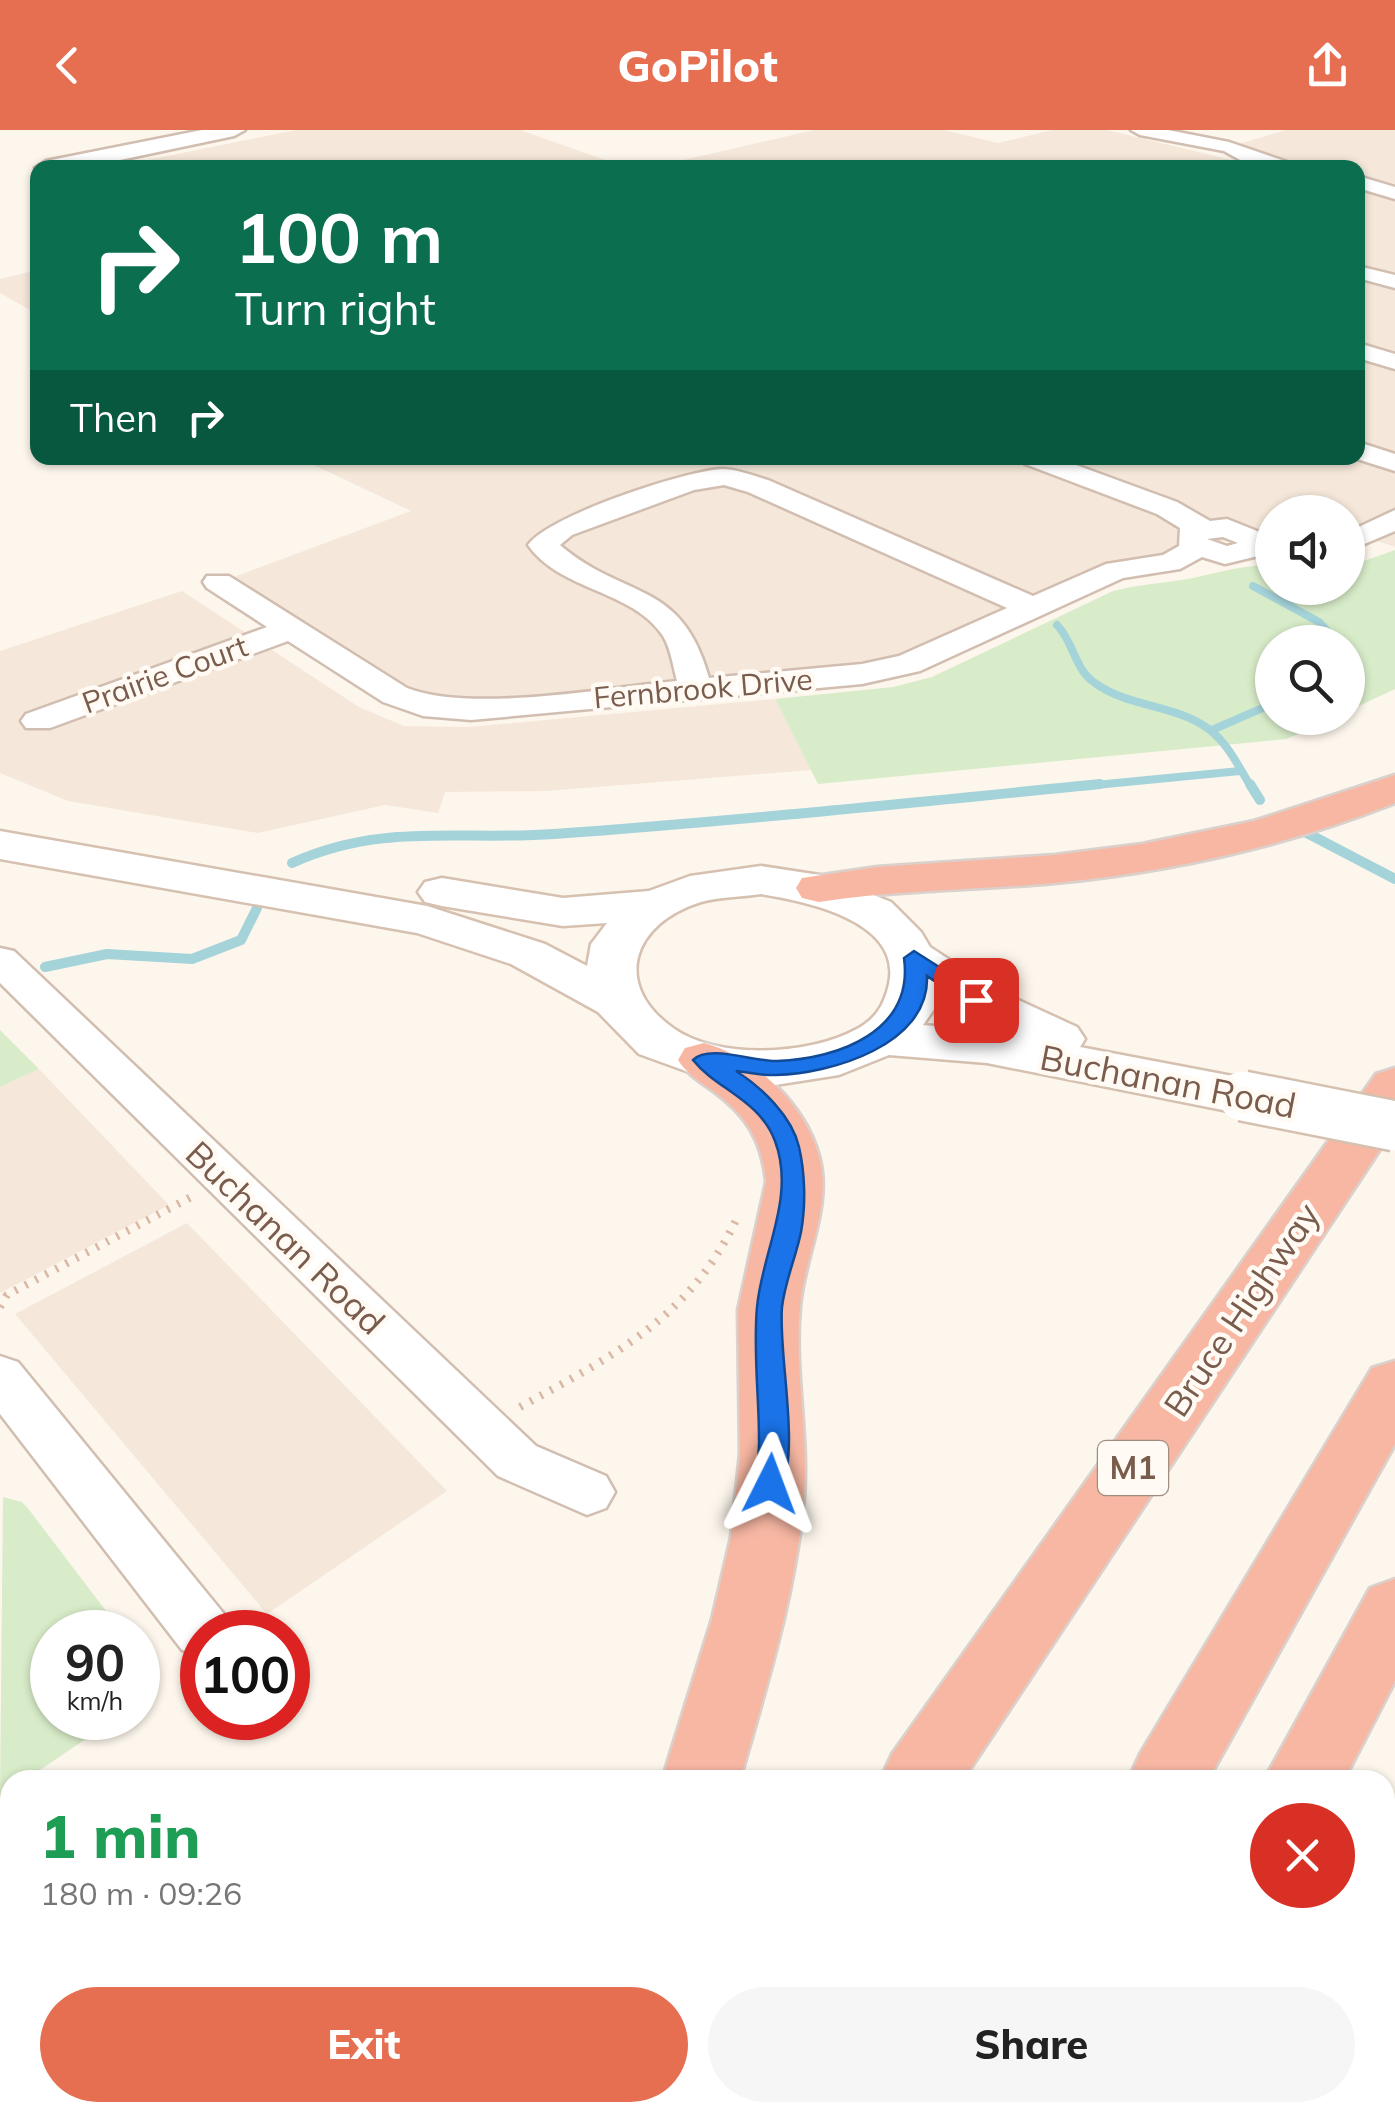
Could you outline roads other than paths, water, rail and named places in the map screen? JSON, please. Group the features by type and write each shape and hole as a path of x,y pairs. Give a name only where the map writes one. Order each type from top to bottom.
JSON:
{"highway":[{"path":"819,888 1058,868 1179,852 1286,828 1395,788"},
{"path":"703,1770 739,1654 765,1540 774,1455 770,1306 794,1203 786,1141 773,1117 737,1082 704,1060"},
{"name":"Bruce Highway","path":"926,1770 1395,1086"},
{"path":"1173,1770 1395,1386"},
{"path":"1308,1770 1395,1610"}],"main road":[{"path":"112,160 234,130"},
{"path":"0,846 90,864 352,904 444,924 528,954 615,1001 648,1036 704,1060 751,1068 800,1066 844,1056 880,1038 910,1006 918,982 914,958 887,921 856,901 819,888 778,881 728,882 696,888 654,905 628,924 612,948 607,974 615,1001"},
{"path":"90,864 416,888 534,910 596,912 654,905"},
{"name":"Buchanan Road","path":"914,958 976,1000 1042,1033 1123,1060 1395,1126"},
{"name":"Buchanan Road","path":"880,1038 987,1046 1395,1112"}],"street":[{"path":"1140,130 1238,144 1248,156 1264,160"},
{"path":"1365,184 1392,190"},
{"path":"1365,274 1395,282"},
{"path":"1365,352 1395,362"},
{"path":"1365,452 1395,463"},
{"path":"1053,465 1168,508 1200,538 1236,554 1255,548"},
{"path":"696,690 676,630 647,608 559,564 542,546 562,529 688,483 724,476 758,486 1031,607"},
{"path":"1365,535 1395,518"},
{"name":"Fernbrook Drive","path":"218,582 394,695 423,706 470,710 862,674 909,664 1116,570 1170,563 1200,538"},
{"name":"Prairie Court","path":"38,721 291,629"},
{"name":"Buchanan Road","path":"0,960 517,1461 586,1492"},
{"path":"0,1376 18,1432 183,1610"}],"waterway":[{"path":"1253,586 1322,625"},
{"path":"1057,625 1078,663 1095,683 1123,697 1182,715 1210,730 1228,749 1251,787"},
{"path":"1212,730 1255,711"},
{"path":"1075,787 1240,771"},
{"path":"292,863 325,850 390,838 519,836 622,829 1100,784"},
{"path":"1250,784 1260,800"},
{"path":"1303,831 1395,879"},
{"path":"45,967 107,954 192,959 241,940 257,908"}]}
